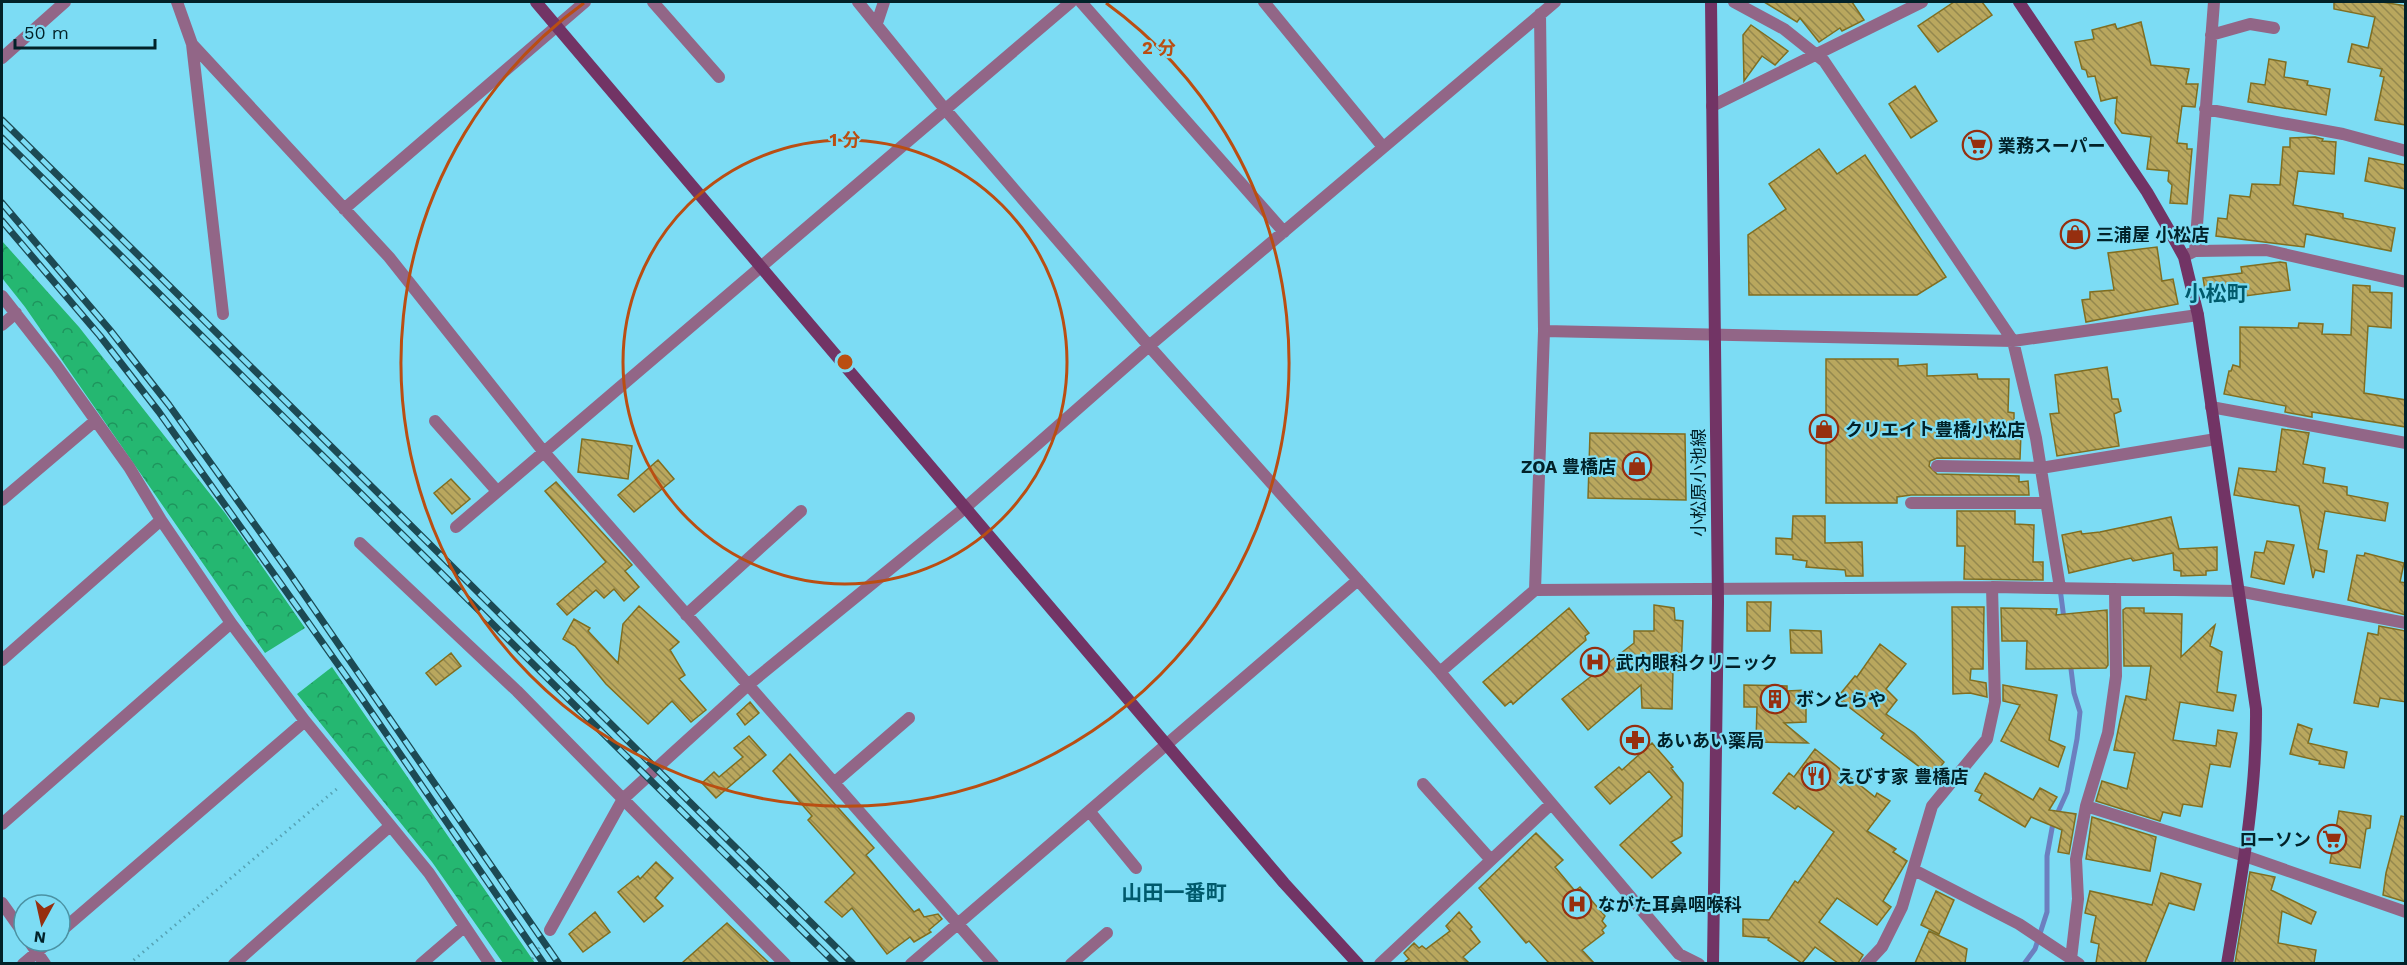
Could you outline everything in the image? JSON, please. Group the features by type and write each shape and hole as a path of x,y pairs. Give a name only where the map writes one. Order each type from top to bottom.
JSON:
{"street":[{"path":"2,58 65,2"},
{"path":"177,2 192,44 223,314"},
{"path":"536,2 1284,883 1358,963"},
{"path":"344,209 585,2"},
{"path":"652,2 719,76"},
{"path":"858,2 944,108 1149,346 1440,672 1677,959 1698,963"},
{"path":"877,23 884,2"},
{"path":"456,527 944,108 1071,2"},
{"path":"1080,2 1284,232"},
{"path":"1264,2 1383,147"},
{"path":"550,930 623,800 748,685 966,507 1149,346 1554,2"},
{"name":"小松原小池線","path":"1711,2 1716,590 1713,963"},
{"path":"1734,2 1784,29 1824,61 2013,341 2041,468 2060,588"},
{"path":"1712,106 1922,2"},
{"path":"2019,2 2190,254"},
{"path":"2214,2 2190,254 2256,709 2256,753 2245,856 2227,963"},
{"path":"1535,590 1544,331 1540,14"},
{"path":"2211,35 2250,24 2274,28"},
{"path":"192,44 389,257 543,451 993,963"},
{"path":"2205,109 2343,134 2406,151"},
{"path":"2190,254 2266,250 2406,282"},
{"path":"2,296 129,467 161,520 231,623 305,721 429,873 490,963"},
{"path":"2,325 16,314"},
{"path":"1544,331 2013,341 2198,315"},
{"path":"2211,407 2406,443"},
{"path":"2,500 95,421"},
{"path":"435,421 497,491"},
{"path":"1937,466 2041,468 2216,439"},
{"path":"1911,503 2046,503"},
{"path":"686,615 801,512"},
{"path":"2,660 161,520"},
{"path":"360,543 517,691 785,963"},
{"path":"911,963 1090,812 1358,580"},
{"path":"1440,672 1535,590 1992,587 2238,591 2406,623"},
{"path":"1866,963 1882,947 1902,907 1932,806 1987,739 1995,702 1992,587"},
{"path":"1914,870 2032,933 2075,961 2078,900 2076,859 2086,806 2108,733 2116,676 2115,589"},
{"path":"2,824 231,623"},
{"path":"835,782 909,718"},
{"path":"72,922 305,721"},
{"path":"1423,784 1491,860"},
{"path":"1380,963 1551,804"},
{"path":"2086,806 2245,856 2406,912"},
{"path":"1090,812 1136,868"},
{"path":"234,963 390,826"},
{"path":"2,903 12,917"},
{"path":"421,963 464,927"},
{"path":"1071,963 1107,933"},
{"path":"23,963 36,953"}],"path":[{"path":"129,963 350,777"},
{"path":"528,963 550,930"}],"green space":[{"path":"2,241 79,327 225,513 305,628 265,653 25,307 2,278"},
{"path":"332,667 535,963 503,963 432,862 297,694"}],"building":[{"path":"1764,2 1852,2 1864,20 1842,31 1840,28 1819,42 1800,18 1797,22"},
{"path":"1954,2 1982,2 1992,15 1938,52 1918,26"},
{"path":"2334,2 2382,2 2406,6 2406,125 2375,120 2384,77 2380,76 2382,69 2348,62 2352,44 2368,48 2375,17 2334,9"},
{"path":"2141,22 2151,65 2189,69 2186,84 2198,84 2195,107 2182,106 2177,143 2187,144 2187,149 2192,149 2187,204 2170,203 2172,185 2168,181 2169,171 2147,169 2151,137 2122,133 2115,123 2117,97 2101,101 2095,76 2088,77 2086,70 2082,69 2075,42 2094,39 2092,30 2115,24 2117,29"},
{"path":"1751,25 1788,51 1775,65 1762,56 1744,81 1743,35"},
{"path":"2269,59 2286,62 2284,77 2308,81 2307,85 2330,89 2326,115 2248,102 2251,83 2265,85"},
{"path":"1915,86 1937,121 1911,138 1889,104"},
{"path":"2290,138 2323,139 2322,141 2336,142 2334,174 2298,171 2293,205 2343,214 2343,218 2395,228 2391,251 2306,234 2304,247 2216,236 2218,218 2227,219 2230,195 2250,197 2252,184 2280,185 2283,147 2290,147"},
{"path":"1819,149 1837,174 1865,155 1946,277 1917,295 1749,295 1748,235 1786,209 1769,184"},
{"path":"2369,158 2406,165 2406,189 2365,181"},
{"path":"2157,247 2162,281 2173,279 2178,304 2086,322 2082,300 2090,299 2090,292 2114,290 2108,253"},
{"path":"2286,263 2290,290 2245,296 2245,291 2206,296 2203,278 2242,273 2241,267"},
{"path":"2353,285 2370,286 2370,292 2392,293 2391,328 2368,326 2364,393 2406,400 2406,427 2312,412 2312,417 2285,412 2286,406 2224,394 2229,371 2233,365 2240,367 2240,327 2298,328 2299,323 2323,324 2322,334 2351,335"},
{"path":"1826,359 1898,359 1898,366 1927,364 1927,376 1977,374 1978,379 2009,379 2008,412 2014,413 2014,433 2021,433 2020,459 1937,458 1930,461 1929,466 1937,474 2019,476 2019,482 2028,481 2029,495 1911,495 1897,497 1897,503 1826,503"},
{"path":"2107,367 2112,399 2118,399 2121,411 2114,414 2119,446 2057,456 2050,414 2059,413 2055,375"},
{"path":"2282,429 2309,433 2303,464 2325,468 2323,483 2347,487 2347,495 2388,503 2385,521 2325,511 2318,549 2327,551 2324,572 2315,570 2313,578 2299,506 2234,495 2239,468 2276,472"},
{"name":"ZOA 豊橋店","path":"1590,433 1685,434 1686,500 1588,498"},
{"path":"582,439 632,446 628,479 578,472"},
{"path":"658,460 674,479 634,512 618,495"},
{"path":"451,479 470,499 452,514 434,493"},
{"path":"556,482 632,565 625,571 639,587 624,601 614,589 604,598 596,590 567,615 557,604 606,562 545,491"},
{"path":"1957,511 2015,511 2015,524 2034,525 2033,562 2043,562 2043,580 1964,579 1965,546 1957,546"},
{"path":"1793,516 1825,516 1825,543 1862,542 1863,576 1846,576 1845,570 1806,567 1807,561 1793,559 1793,555 1776,554 1776,538 1792,539"},
{"path":"2171,517 2179,549 2217,547 2217,570 2206,571 2206,575 2181,576 2181,571 2174,570 2173,553 2133,561 2131,558 2069,573 2062,535 2081,531 2082,534 2100,532"},
{"path":"2267,541 2294,545 2284,584 2251,577 2255,552 2264,553"},
{"path":"2365,553 2404,563 2400,582 2406,583 2406,615 2348,600 2357,555 2364,556"},
{"path":"1747,602 1771,602 1770,631 1747,631"},
{"path":"1654,605 1674,608 1675,620 1683,621 1681,670 1673,671 1672,709 1642,708 1641,685 1588,730 1562,699 1634,643 1634,631 1654,631"},
{"path":"639,606 679,642 670,650 685,675 679,679 706,710 691,722 672,701 648,724 606,684 575,646 563,639 574,619 590,628 588,631 618,663 623,624"},
{"path":"1952,607 1984,607 1983,669 1971,669 1970,680 1986,683 1987,697 1970,693 1953,694"},
{"path":"1569,608 1589,633 1585,636 1586,640 1513,704 1511,701 1505,706 1483,682"},
{"path":"2001,608 2057,609 2056,615 2107,610 2108,665 2106,668 2026,669 2027,641 2002,641"},
{"path":"2144,608 2144,613 2182,614 2181,657 2215,625 2210,646 2222,652 2217,692 2236,695 2233,711 2180,702 2173,740 2216,746 2218,730 2237,733 2230,767 2210,764 2202,807 2183,804 2180,816 2163,812 2160,821 2096,801 2102,781 2127,789 2135,753 2114,750 2120,721 2126,696 2146,700 2151,666 2124,666 2123,610"},
{"path":"2379,626 2406,631 2406,702 2380,698 2378,707 2354,703 2368,633 2378,635"},
{"path":"1790,630 1821,631 1822,653 1791,653"},
{"path":"1880,644 1906,664 1886,689 1897,700 1886,714 1914,733 1944,762 1933,777 1881,738 1884,734 1837,698 1855,676 1857,677"},
{"path":"451,653 461,666 436,685 426,673"},
{"path":"1744,685 1787,686 1787,691 1806,690 1806,722 1784,723 1808,743 1756,742 1757,707 1744,707"},
{"path":"2003,685 2057,695 2049,740 2065,747 2058,767 2001,741 2020,705 2003,701"},
{"path":"750,702 759,713 745,725 737,714"},
{"path":"2298,724 2312,729 2308,743 2347,752 2344,768 2319,764 2320,761 2290,754"},
{"path":"749,736 766,755 716,798 702,783 714,772 719,777 743,757 734,748"},
{"path":"1652,743 1673,767 1671,768 1683,783 1682,836 1671,842 1681,853 1652,878 1620,845 1672,797 1649,771 1610,804 1595,787 1619,767 1622,770"},
{"path":"1815,749 1875,797 1877,793 1890,801 1867,831 1896,849 1893,852 1907,861 1883,901 1891,907 1877,925 1837,898 1819,922 1863,955 1858,963 1838,963 1815,947 1802,963 1768,940 1769,938 1743,936 1743,919 1769,920 1795,881 1798,883 1834,832 1798,806 1795,809 1773,793 1789,773 1794,777"},
{"path":"790,754 874,848 866,855 914,912 919,909 924,917 938,914 942,919 929,930 931,932 914,942 910,937 887,954 852,908 842,917 825,902 855,873 808,820 812,816 773,771"},
{"path":"1985,773 2033,800 2040,788 2057,797 2049,810 2076,814 2069,854 2058,852 2062,830 2031,817 2025,827 1979,800 1982,794 1975,791"},
{"path":"2339,811 2371,816 2370,828 2366,829 2360,868 2330,863"},
{"path":"2401,816 2406,817 2406,902 2383,895 2386,873"},
{"path":"2092,817 2156,837 2150,871 2086,859"},
{"path":"1536,833 1563,860 1555,867 1575,891 1580,887 1605,916 1602,921 1606,926 1602,930 1604,933 1582,950 1594,963 1549,963 1529,941 1526,943 1479,888"},
{"path":"656,862 673,878 655,898 663,906 644,922 618,892 638,876 640,879"},
{"path":"2250,872 2275,877 2271,890 2316,912 2311,924 2282,911 2278,943 2316,950 2314,963 2235,963"},
{"path":"2161,873 2201,884 2194,910 2169,903 2145,963 2096,963 2099,944 2091,942 2096,916 2085,913 2090,891 2152,905"},
{"path":"1936,891 1954,900 1939,934 1921,925"},
{"path":"595,912 610,932 583,952 569,934"},
{"path":"1459,912 1472,927 1470,929 1480,942 1463,957 1469,963 1404,963 1409,959 1404,953 1414,943 1419,948 1422,946 1426,949 1450,931 1446,926"},
{"path":"727,923 769,963 682,963"},
{"path":"1929,931 1967,949 1965,963 1915,963"}],"waterway":[{"path":"2060,588 2064,619"},
{"path":"2024,964 2035,949 2047,912 2047,856 2053,823 2067,792 2077,739 2080,712 2074,693 2070,661"}],"railway":[{"path":"2,120 853,964"},
{"path":"2,138 836,964"},
{"path":"2,203 110,330 169,405 288,571 559,964"},
{"path":"2,221 100,336 159,412 361,697 544,964"}],"place":[{"name":"業務スーパー","path":"1977,145"},
{"name":"三浦屋 小松店","path":"2075,234"},
{"name":"クリエイト豊橋小松店","path":"1824,429"},
{"name":"ZOA 豊橋店","path":"1637,466"},
{"name":"武内眼科クリニック","path":"1595,662"},
{"name":"ボンとらや","path":"1775,699"},
{"name":"あいあい薬局","path":"1635,740"},
{"name":"えびす家 豊橋店","path":"1816,776"},
{"name":"ローソン","path":"2332,839"},
{"name":"ながた耳鼻咽喉科","path":"1577,904"}],"district":[{"name":"小松町","path":"2216,293"},
{"name":"山田一番町","path":"1174,892"}]}
